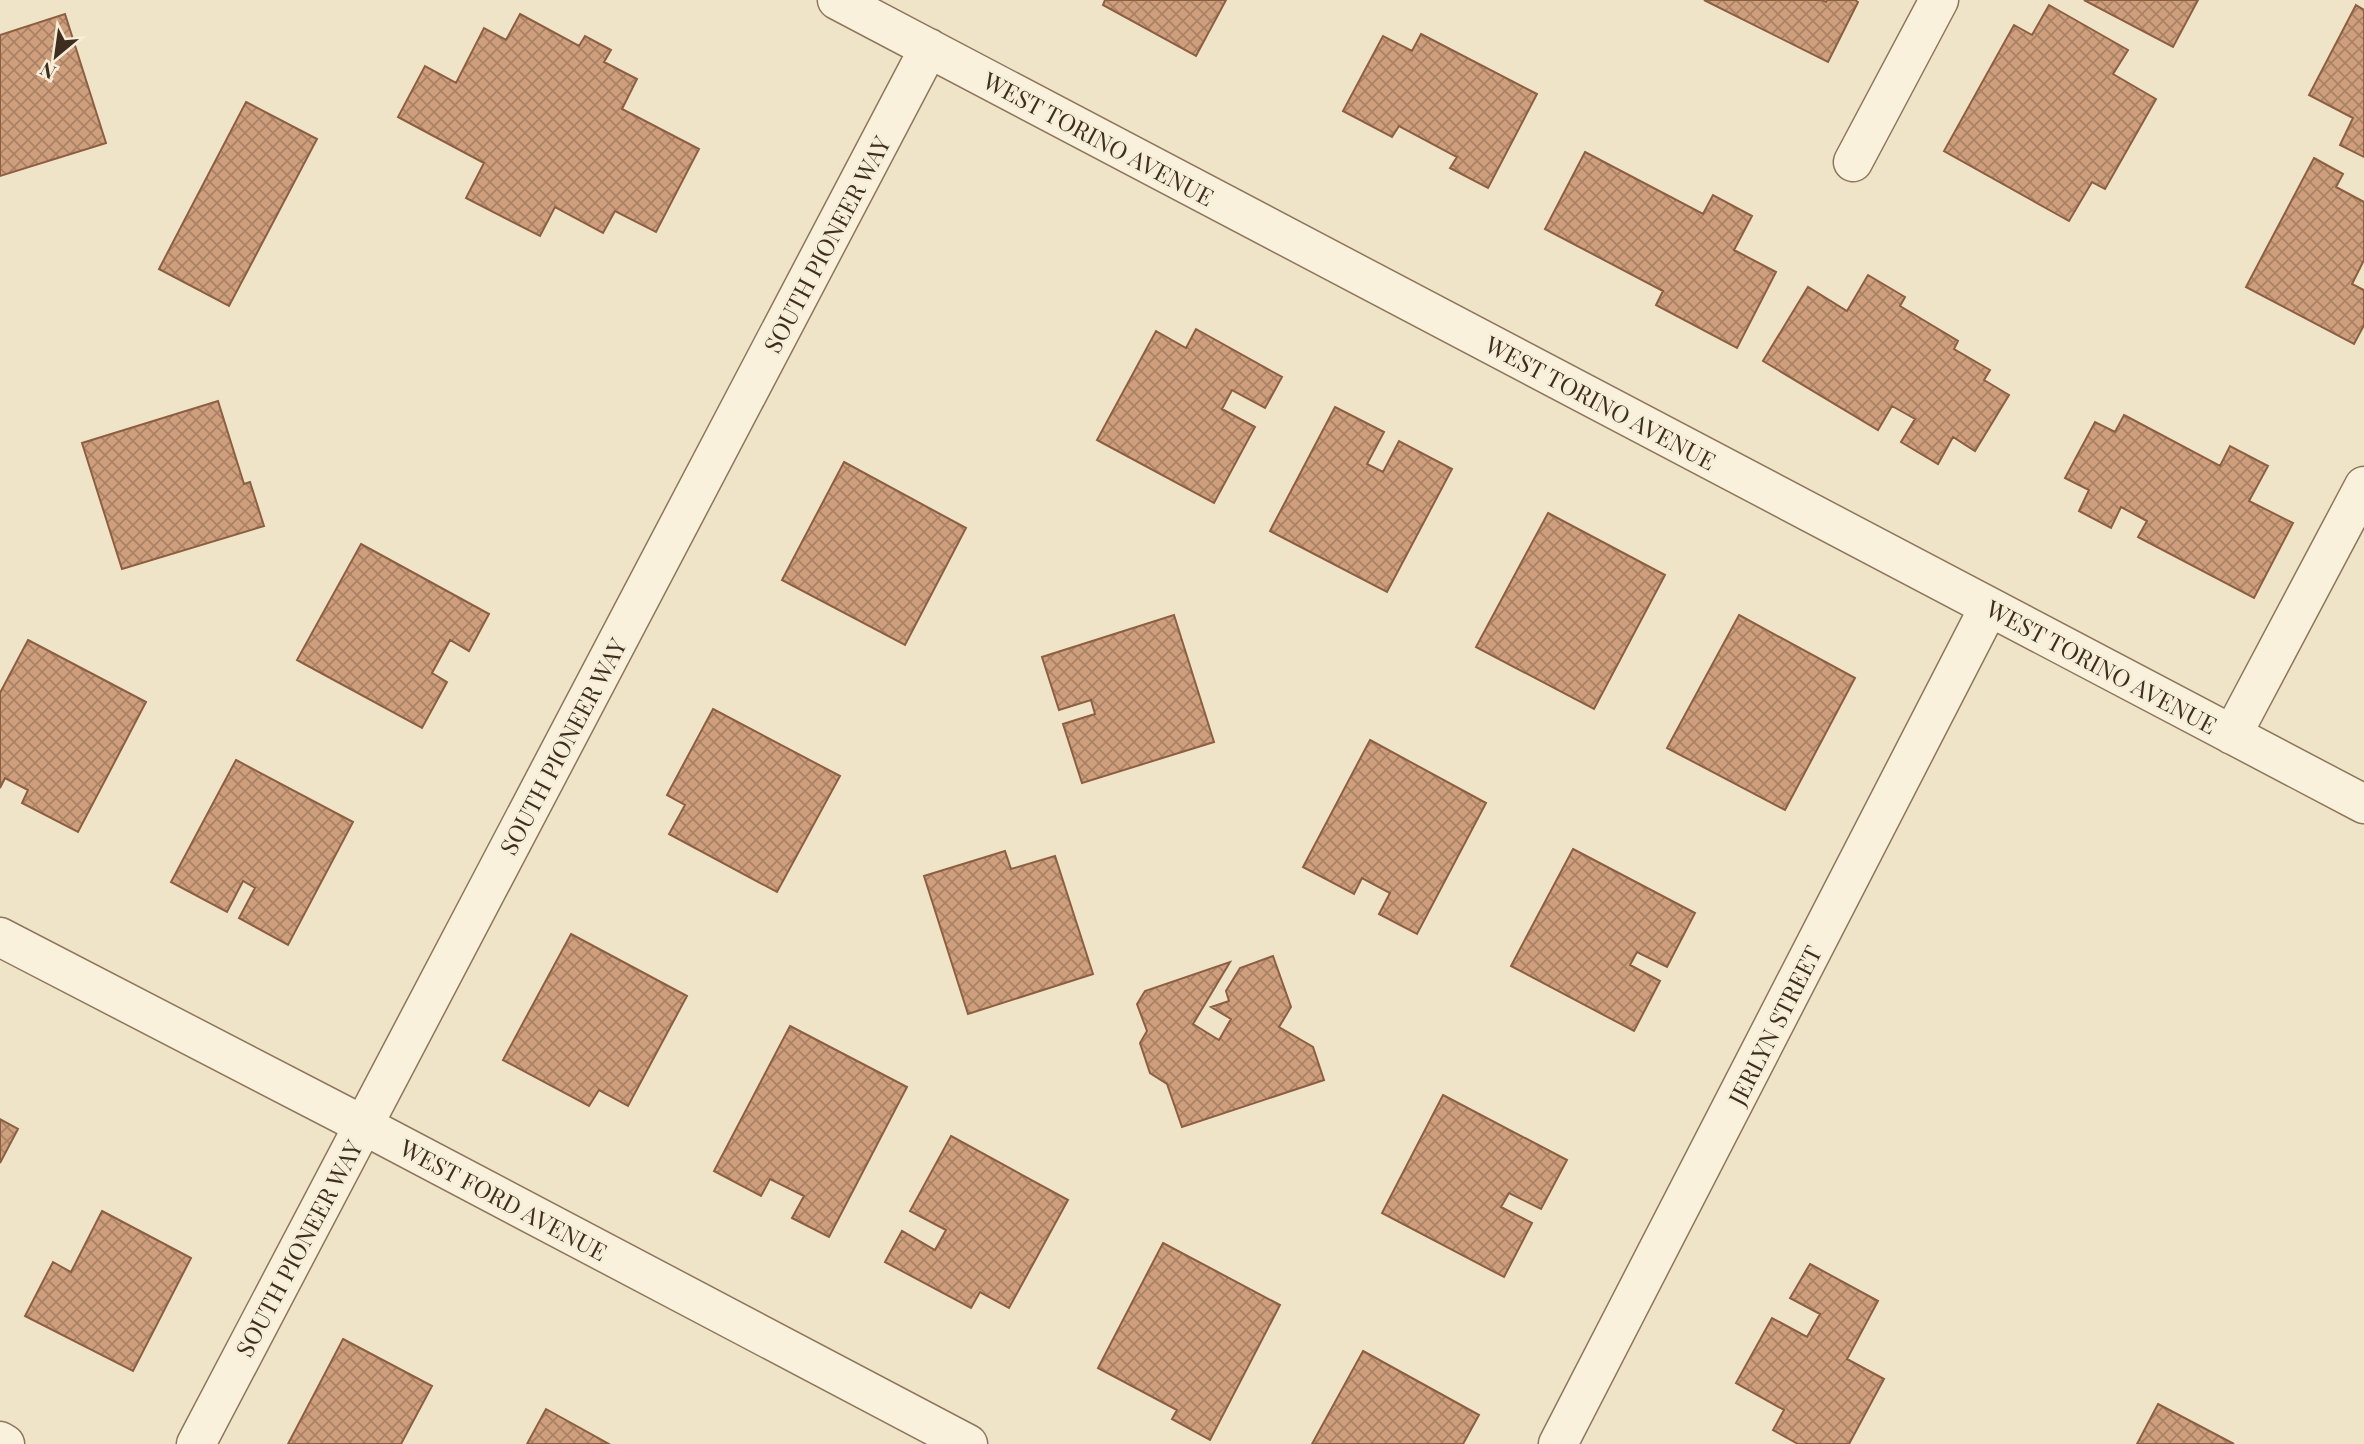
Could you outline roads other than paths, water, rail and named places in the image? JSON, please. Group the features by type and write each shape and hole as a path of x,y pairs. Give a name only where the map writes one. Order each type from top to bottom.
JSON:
{"street":[{"name":"WEST TORINO AVENUE","path":"837,0 2364,804"},
{"path":"1853,162 1939,0"},
{"name":"SOUTH PIONEER WAY","path":"196,1444 929,48"},
{"path":"2232,735 2364,486"},
{"name":"JERLYN STREET","path":"1558,1444 1989,607"},
{"name":"WEST FORD AVENUE","path":"0,937 968,1444"},
{"path":"0,1441 5,1444"}]}
